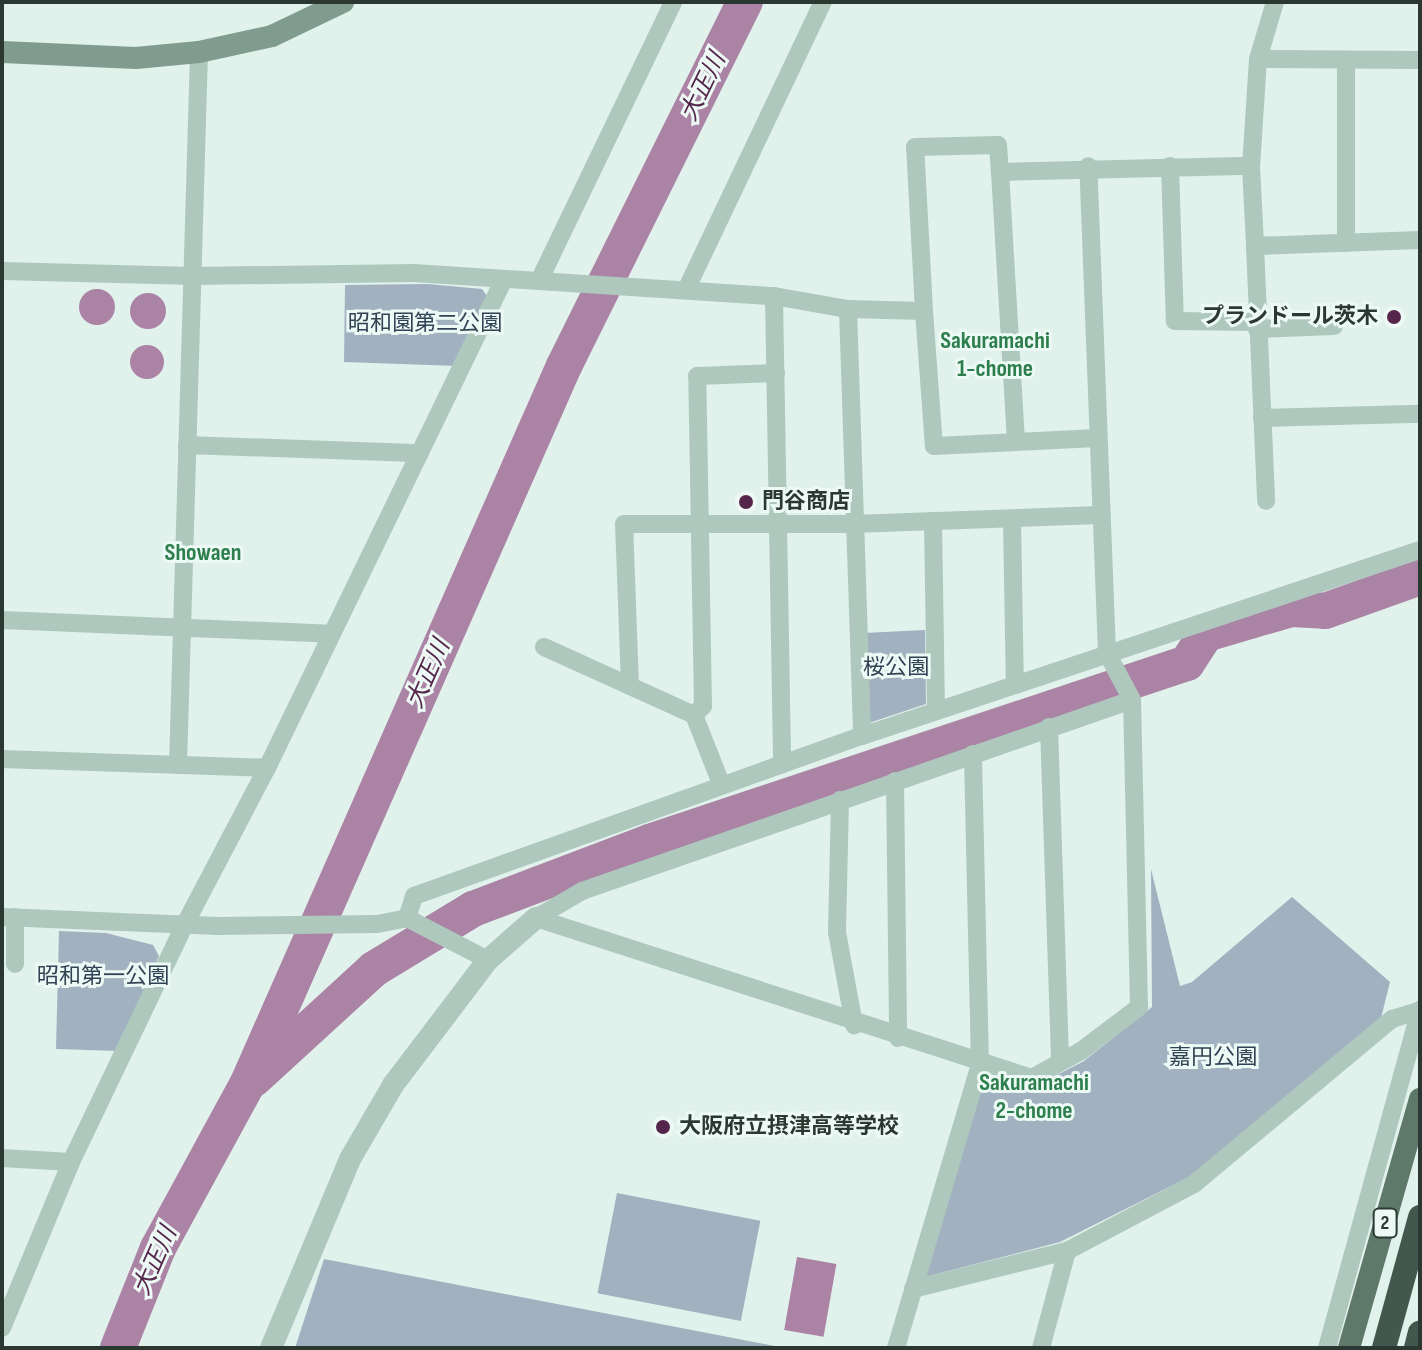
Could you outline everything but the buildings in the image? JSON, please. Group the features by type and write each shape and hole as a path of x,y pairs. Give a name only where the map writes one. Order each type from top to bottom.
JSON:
{"highway":[{"path":"1384,1348 1420,1217"},
{"path":"1416,1348 1420,1332"}],"main road":[{"path":"2,52 136,58 199,52 272,36 343,2"},
{"name":"2","path":"1349,1348 1420,1099"}],"street":[{"path":"542,281 673,2"},
{"path":"680,289 823,2"},
{"path":"1266,501 1251,166 1258,59 1275,2"},
{"path":"178,765 199,52"},
{"path":"1258,59 1420,60"},
{"path":"1346,60 1346,243"},
{"path":"1016,442 998,145 915,147 934,446 1016,442 1097,438"},
{"path":"1000,172 1088,166 1251,166"},
{"path":"536,918 854,1025 1032,1078 1139,1007 1132,700 1107,653 1088,166"},
{"path":"1170,166 1175,321 1334,326"},
{"path":"1255,246 1420,240"},
{"path":"2,271 193,276 414,273 774,296 848,309 924,311"},
{"path":"2,1328 71,1162 185,924 267,768 504,279"},
{"path":"774,296 782,764"},
{"path":"848,309 862,736"},
{"path":"694,715 703,706 697,376 776,373"},
{"path":"1262,418 1420,414"},
{"path":"187,445 420,453"},
{"path":"630,686 624,524 854,524 1100,515"},
{"path":"1012,519 1015,684"},
{"path":"933,521 936,711"},
{"path":"407,918 414,896 862,736 1420,550"},
{"path":"2,620 331,634"},
{"path":"544,647 694,715 722,786"},
{"path":"271,1348 350,1159 393,1085 480,955 582,891 1132,700"},
{"path":"1049,727 1060,1061"},
{"path":"896,1348 980,1065 973,754"},
{"path":"2,759 267,768"},
{"path":"895,781 898,1038"},
{"path":"840,800 837,932 854,1025"},
{"path":"15,964 8,917 217,926 377,924 407,918 480,955"},
{"path":"913,1289 1067,1251 1194,1184 1392,1019 1420,1011"},
{"path":"1327,1348 1420,1011"},
{"path":"2,1158 71,1162"},
{"path":"1041,1348 1067,1251"}],"green space":[{"name":"昭和園第二公園","path":"428,284 482,289 487,296 458,366 344,362 345,285"},
{"name":"桜公園","path":"925,630 926,704 869,723 864,633"},
{"name":"嘉円公園","path":"1151,869 1180,986 1192,982 1292,897 1390,982 1381,1018 1189,1177 1060,1242 925,1277 977,1086 1006,1082 1032,1088 1084,1061 1152,1007"},
{"name":"昭和第一公園","path":"59,931 106,933 153,945 159,956 118,1051 56,1049"},
{"path":"617,1193 760,1221 741,1321 598,1293"},
{"path":"324,1259 785,1348 295,1348"}],"shaded area":[{"path":"97,289 110,294 115,307 110,320 97,325 84,320 79,307 84,294"},
{"path":"148,293 161,298 166,311 161,324 148,329 135,324 130,311 135,298"},
{"path":"147,345 159,350 164,362 159,374 147,379 135,374 130,362 135,350"},
{"path":"797,1257 836,1264 824,1337 784,1330"}],"waterway":[{"name":"大正川","path":"118,1348 158,1248 247,1085 564,366 745,2"},
{"path":"254,1079 374,969 473,909 649,842 1187,663 1206,634 1291,609 1325,611 1420,577"}],"place":[{"name":"プランドール茨木","path":"1394,317"},
{"name":"門谷商店","path":"746,502"},
{"name":"大阪府立摂津高等学校","path":"663,1127"}],"district":[{"name":"Sakuramachi 1-chome","path":"995,355"},
{"name":"Showaen","path":"203,553"},
{"name":"Sakuramachi 2-chome","path":"1034,1097"}]}
